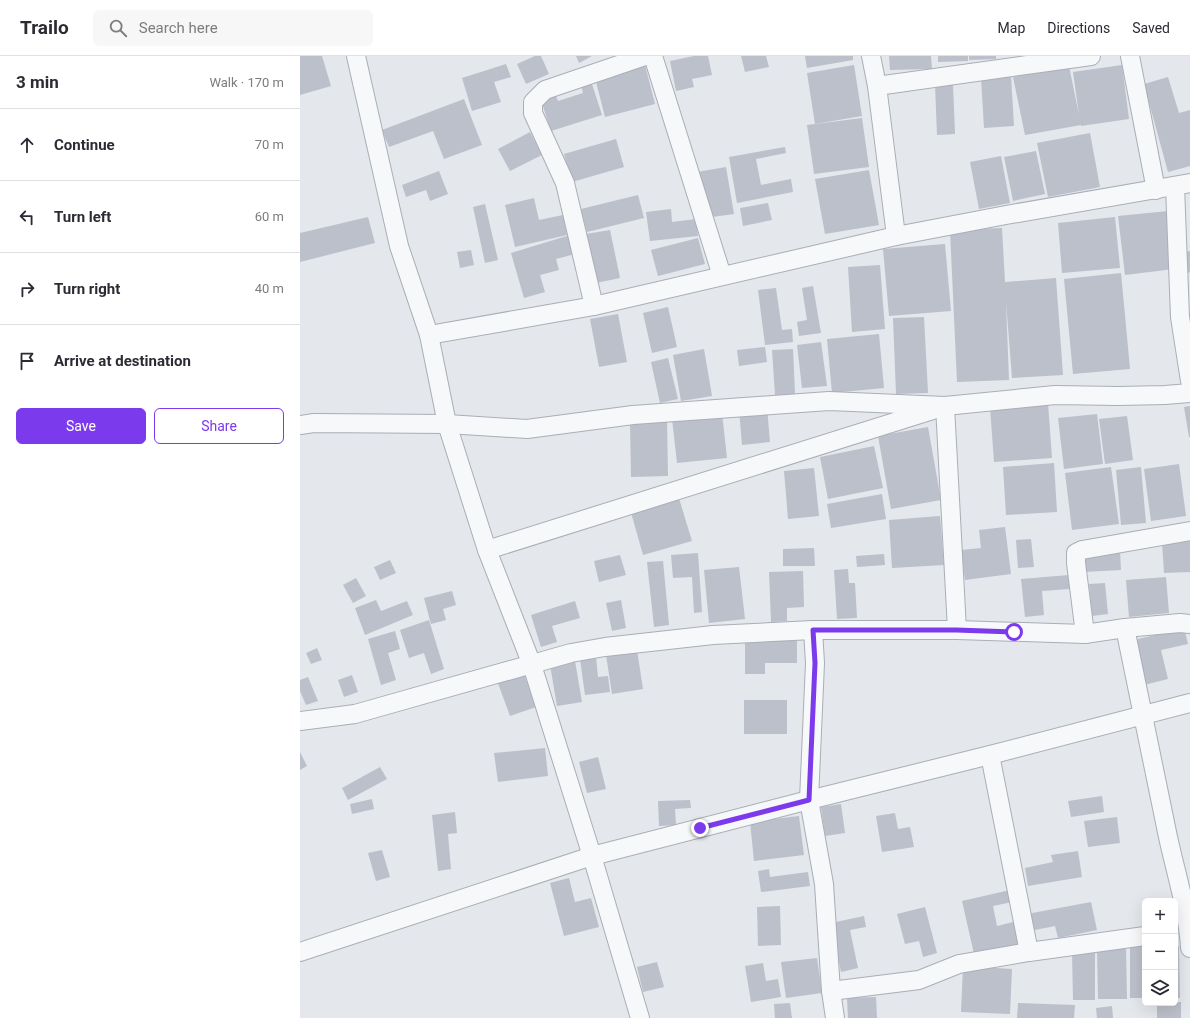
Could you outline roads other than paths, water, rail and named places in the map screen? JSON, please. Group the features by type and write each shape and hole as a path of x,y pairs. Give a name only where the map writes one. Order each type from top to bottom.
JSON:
{"street":[{"path":"356,56 399,246 429,335 446,424 487,550 532,665 592,856 640,1018"},
{"path":"594,306 565,183 533,113 533,102 545,90 645,56"},
{"path":"653,56 722,276"},
{"path":"871,56 877,86 896,236"},
{"path":"877,86 1091,56"},
{"path":"1130,56 1156,190"},
{"path":"429,335 594,306 896,236 1006,215 1183,185 1180,317 1190,381"},
{"path":"300,425 314,423 446,424 527,429 633,415 829,401 945,406 1055,394 1118,396 1190,393"},
{"path":"487,550 945,406"},
{"path":"945,406 956,630"},
{"path":"1085,634 1076,553 1082,550 1190,531"},
{"path":"300,721 355,714 571,653 605,647 713,635 813,630 956,630 1085,634 1125,628 1190,624"},
{"path":"1125,628 1169,839 1185,937"},
{"path":"813,630 815,663 809,800 824,884 831,991 835,1018"},
{"path":"300,952 592,856 1190,703"},
{"path":"990,755 1029,952"},
{"path":"831,991 919,980 959,964 1029,952 1142,936"}]}
